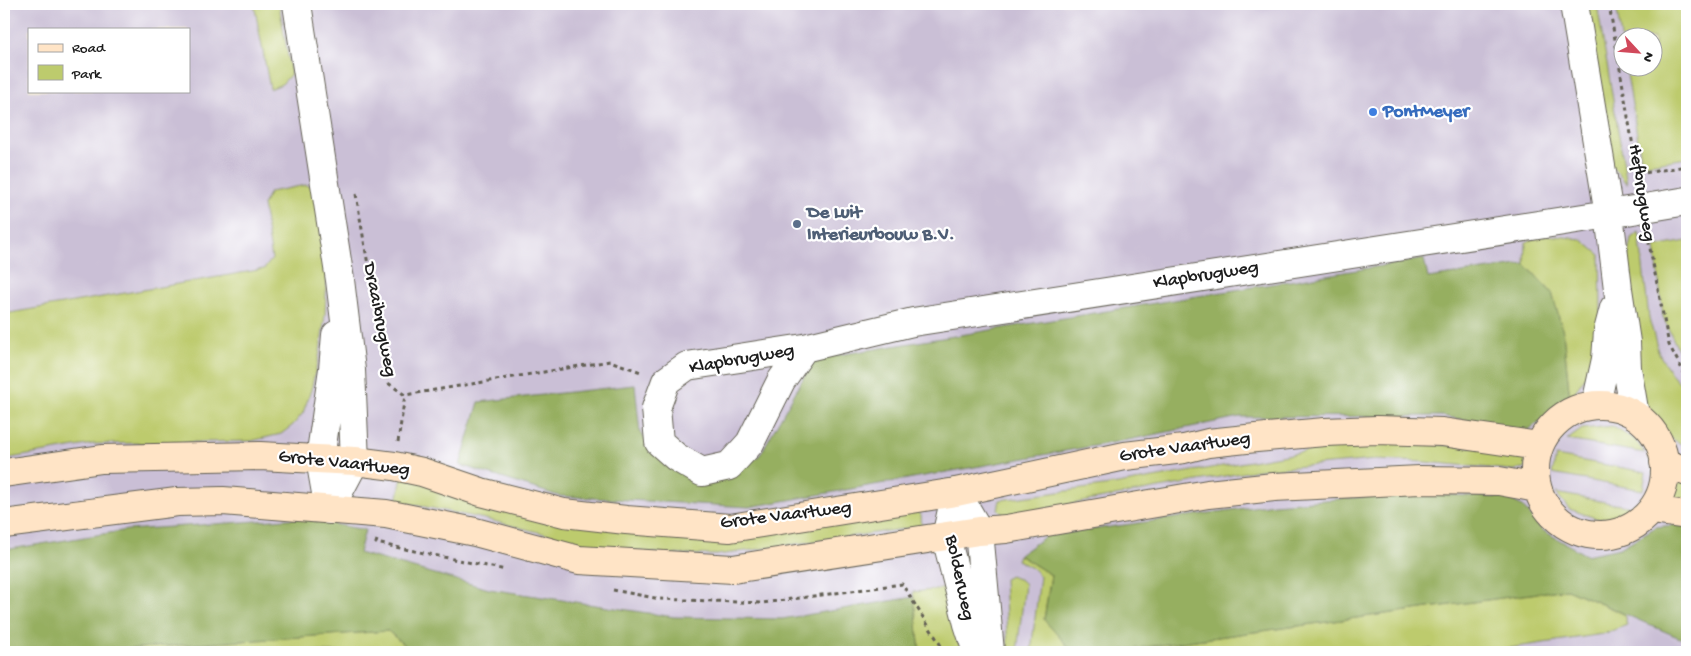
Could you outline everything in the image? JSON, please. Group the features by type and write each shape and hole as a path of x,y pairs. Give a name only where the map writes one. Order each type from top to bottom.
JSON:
{"main road":[{"path":"1596,404 1616,406 1635,414 1655,435 1676,467 1664,479 1660,495 1652,510 1637,524 1618,532 1598,535 1578,531 1560,521 1546,506 1537,488 1535,460 1539,446 1546,433 1568,413 1596,404"},
{"name":"Grote Vaartweg","path":"4,473 102,459 260,456 320,458 394,466 422,472 481,492 564,513 730,528 956,492 1125,456 1184,449 1208,443 1325,432 1377,430 1442,432 1539,446"},
{"path":"4,524 177,502 223,501 395,516 475,532 579,560 733,569 979,531 1006,529 1208,494 1274,487 1420,480 1499,481 1537,488"},
{"path":"1652,510 1687,515"}],"street":[{"name":"Draaibrugweg","path":"297,4 340,280 351,370 355,461"},
{"name":"Hefbrugweg","path":"1574,4 1609,214 1626,342 1627,368 1635,414"},
{"name":"Klapbrugweg","path":"804,348 781,381 750,443 729,466 702,472 676,457 659,442 656,408 666,381 687,366 804,348 913,322 1609,214 1687,200"},
{"name":"Draaibrugweg","path":"329,510 320,458 333,369 340,280"},
{"name":"Hefbrugweg","path":"1596,404 1606,359 1608,331 1618,289"},
{"path":"329,510 355,461"},
{"name":"Bolderweg","path":"956,492 979,531 990,652"},
{"name":"Bolderweg","path":"956,492 946,537 977,652"}],"path":[{"name":"Hefbrugweg","path":"1609,4 1661,310 1669,345 1687,378"},
{"path":"1638,174 1687,166"},
{"name":"Draaibrugweg","path":"356,193 388,383 405,395 610,361 666,381"}],"shaded area":[{"path":"4,4 1687,4 1687,652 4,652"}],"green space":[{"path":"254,4 279,4 291,74 282,84 270,89"},
{"path":"1584,4 1597,4 1627,184 1609,163"},
{"path":"1616,4 1687,4 1687,158 1642,165 1628,78 1664,78 1664,28 1620,28"},
{"path":"306,185 316,188 327,274 325,315 320,352 311,390 303,413 293,425 281,434 251,441 93,444 4,459 4,314 264,269 272,259 263,205 270,192"},
{"path":"1639,232 1649,318 1659,354 1671,373 1687,391 1687,447 1662,432 1640,407 1632,360 1632,283 1627,260 1631,238"},
{"path":"1547,235 1581,239 1600,255 1601,314 1594,364 1570,399 1563,332 1552,293 1525,264 1526,242"},
{"path":"1687,241 1687,369 1663,317 1655,247"},
{"path":"1424,259 1428,278 1525,264 1552,293 1563,332 1570,399 1527,431 1442,416 1239,417 1133,439 749,507 559,496 460,465 479,402 635,385 640,433 663,459 734,473 760,455 814,359"},
{"path":"1612,426 1635,440 1645,453 1567,440 1582,429"},
{"path":"1393,442 1526,452 1525,469 1512,470 1426,462 1375,460 1258,470 1005,516 998,509 1000,500 1118,484 1338,446"},
{"path":"1556,456 1646,472 1643,490 1552,474"},
{"path":"402,477 600,523 916,508 921,515 922,529 910,528 717,555 665,554 595,546 485,519 397,501"},
{"path":"1678,480 1687,483 1687,501 1671,496"},
{"path":"1416,493 1507,498 1522,506 1542,530 1586,555 1620,548 1656,527 1687,526 1687,641 1567,589 1109,652 1073,652 1044,620 1051,575 1019,555 1046,536 1274,504"},
{"path":"1556,493 1632,507 1616,518 1598,519 1569,509"},
{"path":"301,518 365,530 359,553 489,589 674,617 782,619 914,597 920,652 412,652 388,631 81,652 4,652 4,550 128,530"},
{"path":"1019,555 1051,575 1044,619 1073,652 1031,652 1040,576 1032,568 1017,560"},
{"path":"1010,576 1021,580 1025,584 1017,652 1008,652 1004,579"},
{"path":"949,588 961,652 920,652 913,592"},
{"path":"1567,589 1624,614 1627,625 1603,634 1483,652 1433,652 1432,649 1411,652 1109,652"},
{"path":"388,631 412,652 81,652"}],"place":[{"name":"PontMeyer","path":"1373,112"},
{"name":"De Luit Interieurbouw B.V.","path":"797,224"}]}
